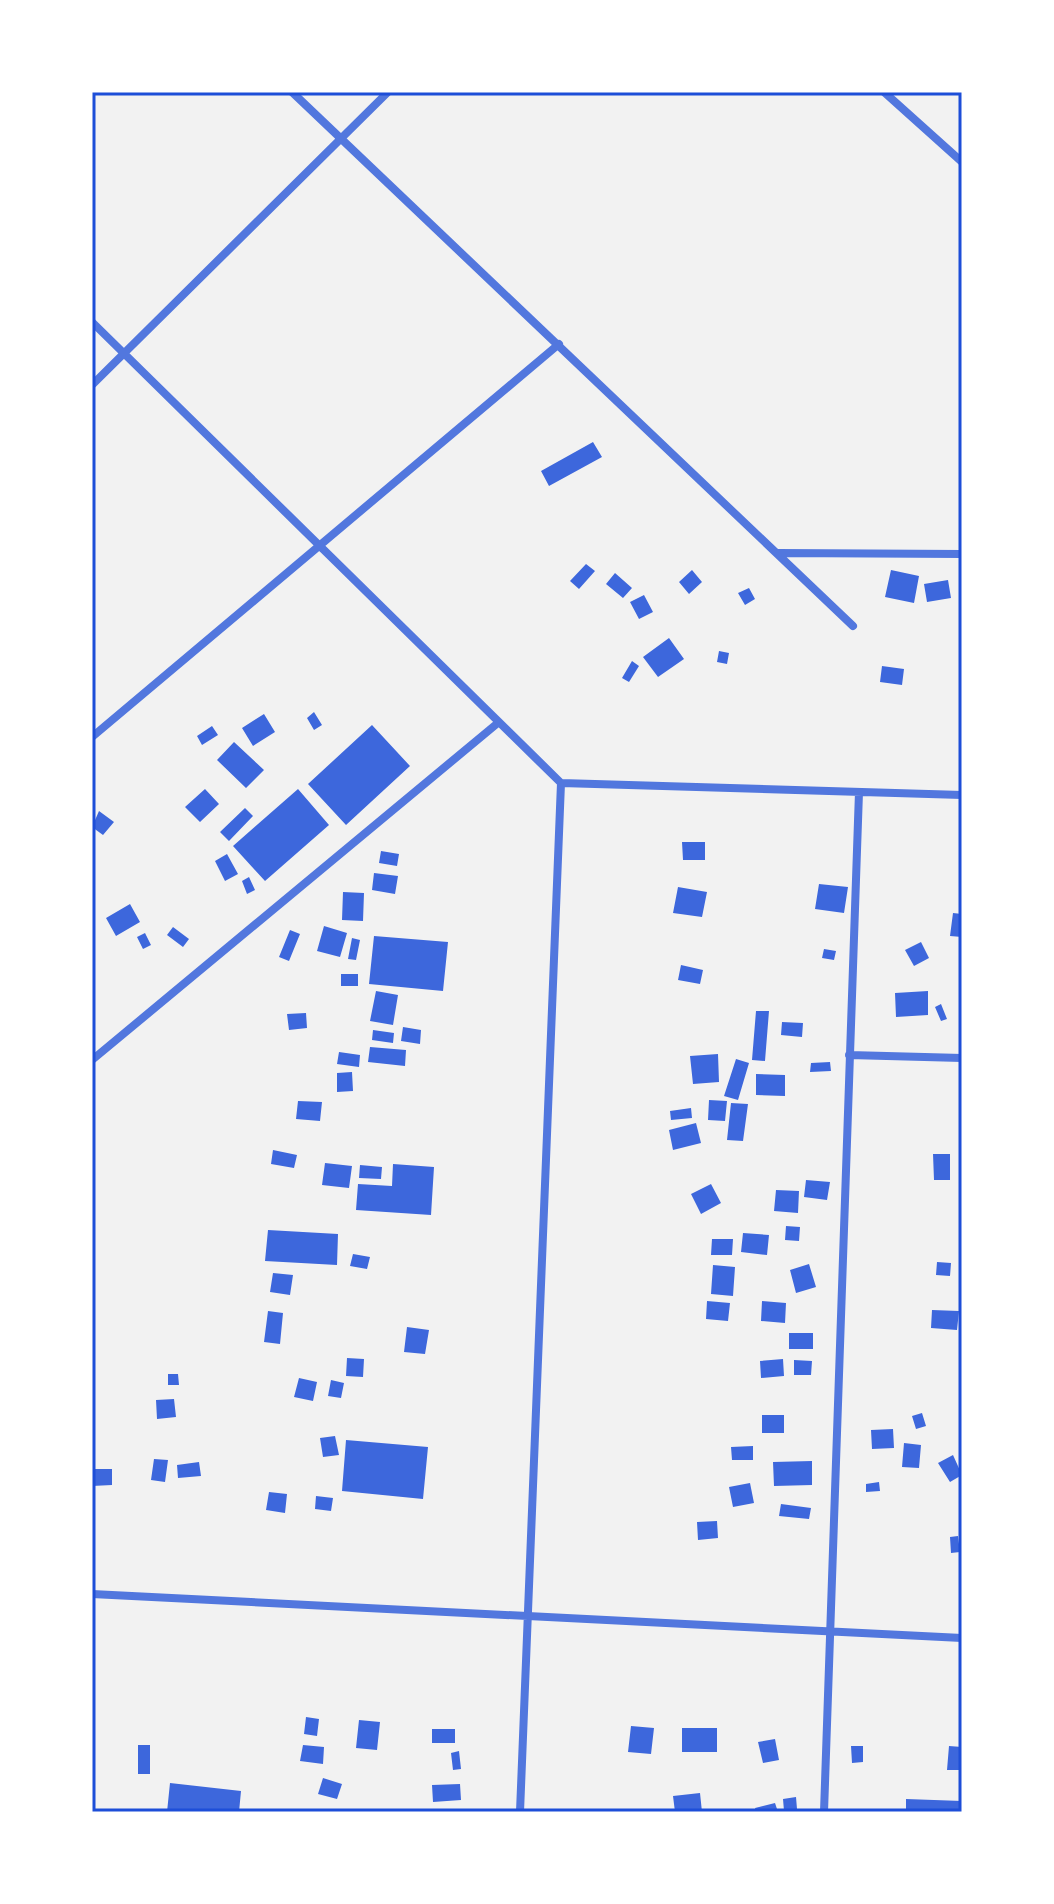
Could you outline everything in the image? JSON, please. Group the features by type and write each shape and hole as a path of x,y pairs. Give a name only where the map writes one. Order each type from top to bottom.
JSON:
{"street":[{"path":"292,92 853,626"},
{"path":"92,385 339,137 388,92"},
{"path":"884,92 962,162"},
{"path":"92,322 561,783 962,795"},
{"path":"92,737 559,344"},
{"path":"778,553 962,554"},
{"path":"92,1060 499,722"},
{"path":"520,1812 561,783"},
{"path":"824,1812 859,792"},
{"path":"849,1055 962,1058"},
{"path":"92,1594 962,1638"}],"building":[{"path":"593,442 602,457 549,486 541,471"},
{"path":"586,564 595,571 579,589 570,581"},
{"path":"692,570 702,582 689,594 679,582"},
{"path":"891,570 919,576 914,603 885,597"},
{"path":"615,573 632,588 623,598 606,584"},
{"path":"948,580 951,598 927,602 924,584"},
{"path":"749,588 755,599 745,605 738,593"},
{"path":"644,595 653,612 639,619 630,602"},
{"path":"669,638 684,659 658,677 643,657"},
{"path":"719,651 729,653 727,664 717,662"},
{"path":"632,661 639,666 629,682 622,678"},
{"path":"882,666 904,669 902,685 880,682"},
{"path":"314,712 322,725 314,730 307,718"},
{"path":"264,714 275,732 253,746 242,728"},
{"path":"372,725 410,766 346,825 308,784"},
{"path":"212,726 218,735 202,745 197,736"},
{"path":"234,742 264,770 246,788 217,760"},
{"path":"205,789 219,804 200,822 185,807"},
{"path":"298,789 329,825 265,881 233,846"},
{"path":"245,808 253,816 229,841 220,832"},
{"path":"99,811 114,822 103,835 92,827"},
{"path":"682,842 705,842 705,860 683,860"},
{"path":"381,851 399,854 397,866 379,863"},
{"path":"227,854 238,874 225,881 215,861"},
{"path":"374,873 398,876 395,894 372,890"},
{"path":"249,877 255,890 247,894 242,881"},
{"path":"819,884 848,887 844,913 815,909"},
{"path":"678,887 707,892 702,917 673,913"},
{"path":"343,892 364,893 363,921 342,920"},
{"path":"130,904 140,922 116,936 106,918"},
{"path":"953,913 962,914 962,937 950,936"},
{"path":"324,926 347,933 340,957 317,951"},
{"path":"173,927 189,939 183,947 167,935"},
{"path":"290,930 300,934 289,961 279,957"},
{"path":"145,933 151,945 143,949 137,937"},
{"path":"374,936 448,942 443,991 369,984"},
{"path":"352,938 360,940 356,960 348,959"},
{"path":"921,942 929,958 914,966 905,950"},
{"path":"824,949 836,951 834,960 822,958"},
{"path":"681,965 703,970 700,984 678,980"},
{"path":"341,974 358,974 358,986 341,986"},
{"path":"376,991 398,995 393,1025 370,1021"},
{"path":"928,991 928,1015 896,1017 895,993"},
{"path":"941,1004 947,1019 941,1021 935,1007"},
{"path":"756,1011 769,1011 765,1061 752,1060"},
{"path":"306,1013 307,1028 289,1030 287,1014"},
{"path":"782,1022 803,1023 802,1037 781,1035"},
{"path":"403,1027 421,1030 420,1044 401,1041"},
{"path":"373,1030 394,1033 393,1043 372,1040"},
{"path":"370,1047 406,1050 405,1066 368,1062"},
{"path":"339,1052 360,1055 359,1067 337,1064"},
{"path":"718,1054 719,1082 693,1084 690,1056"},
{"path":"736,1059 749,1063 738,1100 724,1096"},
{"path":"830,1062 831,1071 810,1072 811,1063"},
{"path":"352,1072 353,1091 337,1092 337,1073"},
{"path":"756,1074 785,1075 785,1096 756,1095"},
{"path":"709,1100 727,1101 725,1121 708,1120"},
{"path":"298,1101 322,1102 320,1121 296,1119"},
{"path":"731,1103 748,1104 743,1141 727,1140"},
{"path":"691,1108 692,1118 671,1120 670,1111"},
{"path":"696,1123 701,1143 673,1150 669,1130"},
{"path":"273,1150 297,1155 294,1168 271,1164"},
{"path":"933,1154 950,1154 950,1180 934,1180"},
{"path":"325,1163 352,1166 349,1188 322,1185"},
{"path":"393,1164 434,1167 431,1215 356,1210 358,1184 392,1186"},
{"path":"360,1165 382,1167 381,1179 359,1178"},
{"path":"806,1180 830,1182 827,1200 804,1197"},
{"path":"711,1184 721,1203 701,1214 691,1194"},
{"path":"776,1190 799,1191 798,1213 774,1211"},
{"path":"786,1226 800,1227 799,1241 785,1240"},
{"path":"268,1230 338,1234 337,1265 265,1261"},
{"path":"743,1233 769,1235 767,1255 741,1252"},
{"path":"712,1239 733,1239 732,1255 711,1255"},
{"path":"353,1254 370,1257 367,1269 350,1266"},
{"path":"937,1262 951,1263 950,1276 936,1275"},
{"path":"809,1264 816,1287 796,1293 790,1270"},
{"path":"713,1265 735,1267 733,1296 711,1294"},
{"path":"273,1273 293,1275 290,1295 270,1292"},
{"path":"707,1301 730,1303 728,1321 706,1319"},
{"path":"762,1301 786,1303 785,1323 761,1321"},
{"path":"932,1310 959,1311 957,1330 931,1328"},
{"path":"268,1311 283,1313 280,1344 264,1342"},
{"path":"407,1327 429,1330 425,1354 404,1352"},
{"path":"789,1333 813,1333 813,1349 789,1349"},
{"path":"347,1358 364,1359 363,1377 346,1376"},
{"path":"783,1359 784,1376 761,1378 760,1361"},
{"path":"794,1360 812,1361 811,1375 794,1375"},
{"path":"168,1374 178,1374 179,1385 168,1385"},
{"path":"299,1378 317,1382 313,1401 294,1397"},
{"path":"331,1380 344,1383 341,1398 328,1396"},
{"path":"174,1399 176,1417 157,1419 156,1400"},
{"path":"922,1413 926,1426 916,1429 912,1416"},
{"path":"762,1415 784,1415 784,1433 762,1433"},
{"path":"893,1429 894,1448 872,1449 871,1430"},
{"path":"335,1436 339,1455 323,1457 320,1438"},
{"path":"346,1440 428,1447 423,1499 342,1491"},
{"path":"904,1443 921,1445 919,1468 902,1467"},
{"path":"753,1446 753,1460 732,1460 731,1447"},
{"path":"953,1455 962,1475 950,1482 938,1463"},
{"path":"154,1459 168,1460 165,1482 151,1480"},
{"path":"812,1461 812,1485 774,1486 773,1462"},
{"path":"199,1462 201,1476 178,1478 177,1465"},
{"path":"92,1469 112,1469 112,1485 92,1486"},
{"path":"879,1482 880,1491 866,1492 866,1484"},
{"path":"750,1483 754,1503 733,1507 729,1487"},
{"path":"269,1492 287,1494 285,1513 266,1510"},
{"path":"316,1496 333,1498 331,1511 315,1509"},
{"path":"781,1504 811,1508 809,1519 779,1516"},
{"path":"717,1521 718,1538 698,1540 697,1522"},
{"path":"958,1536 960,1552 951,1553 950,1537"},
{"path":"306,1717 319,1719 317,1736 304,1734"},
{"path":"359,1720 380,1722 377,1750 356,1748"},
{"path":"631,1726 654,1728 651,1754 628,1752"},
{"path":"682,1728 717,1728 717,1752 682,1752"},
{"path":"432,1729 455,1729 455,1743 432,1743"},
{"path":"775,1739 779,1760 763,1763 758,1742"},
{"path":"138,1745 150,1745 150,1774 138,1774"},
{"path":"303,1745 324,1747 323,1764 300,1761"},
{"path":"851,1746 863,1746 863,1762 852,1763"},
{"path":"949,1746 962,1747 960,1770 947,1770"},
{"path":"459,1751 461,1769 453,1770 451,1753"},
{"path":"323,1778 342,1784 337,1799 318,1794"},
{"path":"170,1783 241,1791 239,1812 167,1812"},
{"path":"460,1784 461,1800 433,1802 432,1785"},
{"path":"700,1793 702,1812 675,1812 673,1796"},
{"path":"796,1797 797,1809 784,1811 783,1799"},
{"path":"906,1799 962,1801 962,1812 906,1812"},
{"path":"775,1803 778,1812 756,1812 755,1808"}]}
